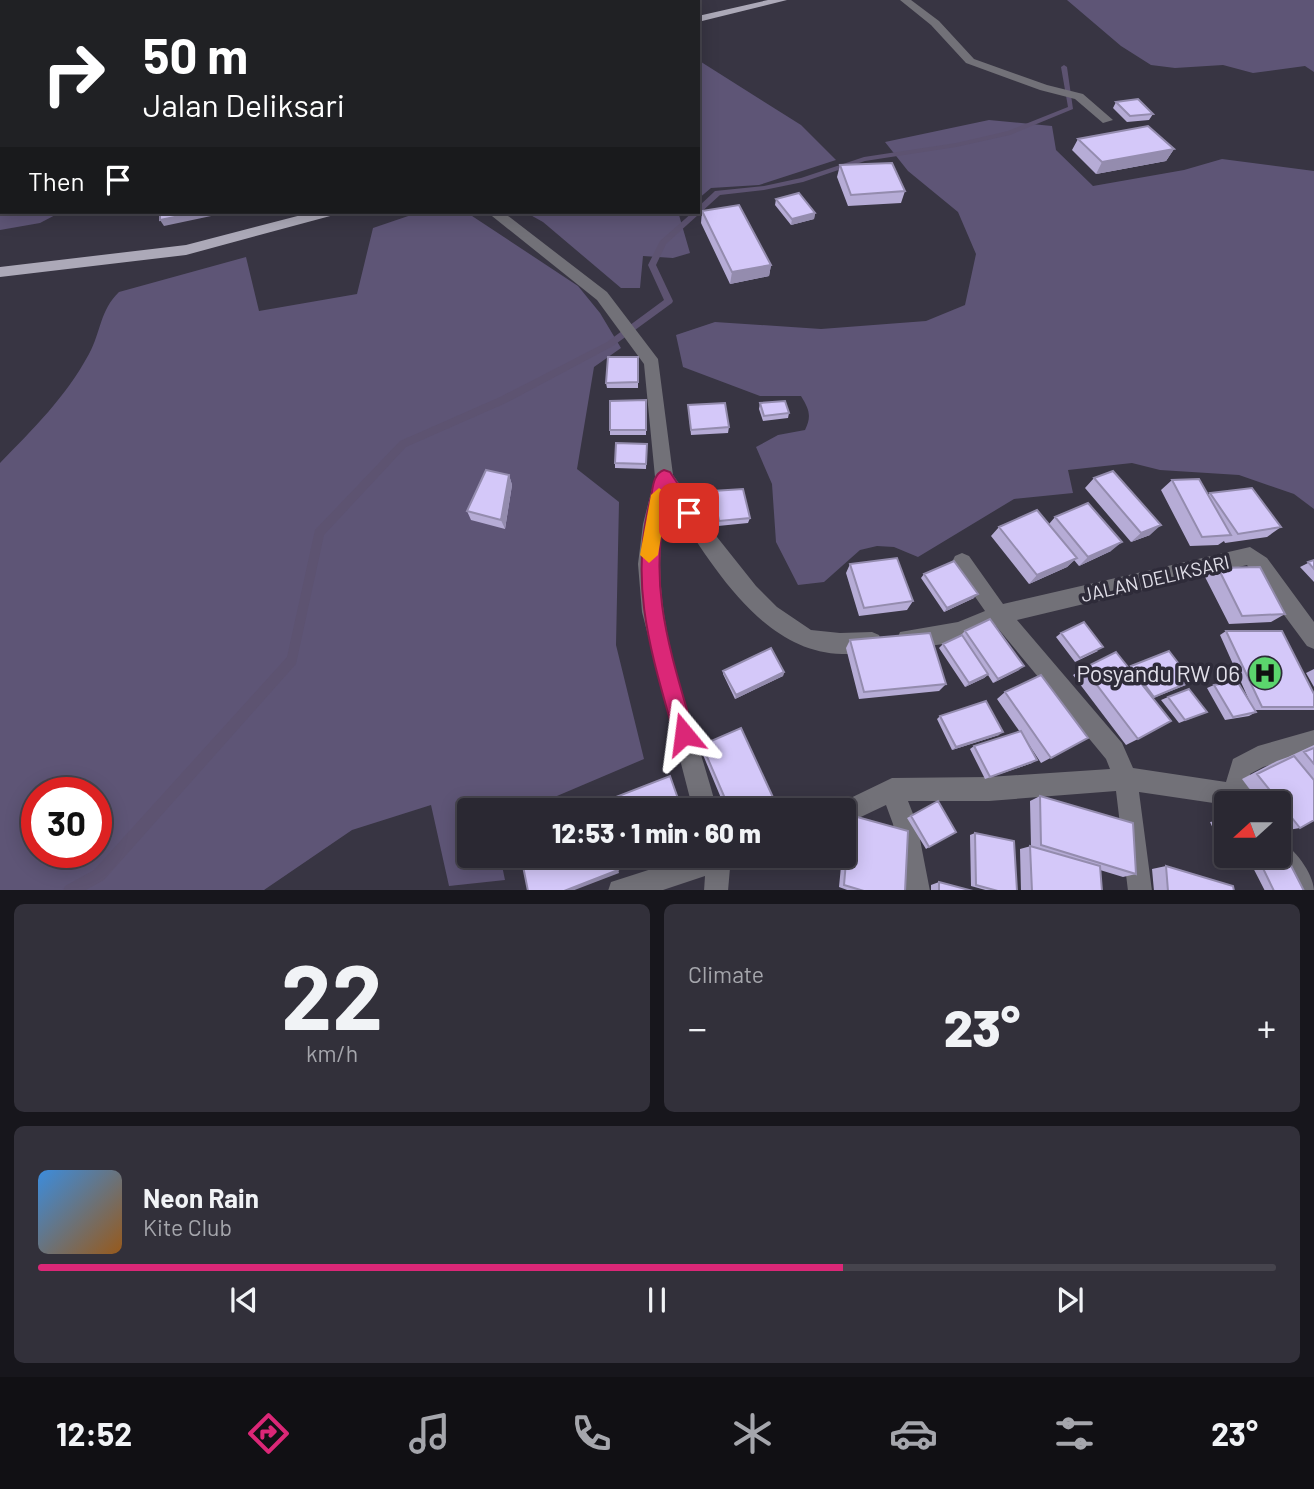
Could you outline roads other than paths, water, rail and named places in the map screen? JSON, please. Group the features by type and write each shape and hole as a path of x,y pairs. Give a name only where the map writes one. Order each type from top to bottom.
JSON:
{"main road":[{"path":"700,19 776,0"},
{"path":"0,272 84,265 186,250 321,214"}],"street":[{"path":"905,0 935,23 970,61 1079,96 1108,120"},
{"path":"497,214 602,296 652,363 664,477 652,524 648,564 652,612 702,798"},
{"path":"664,477 764,609 786,628 808,639 849,644 940,636 958,632 999,615"},
{"name":"JALAN DELIKSARI","path":"999,615 1250,556 1260,564 1314,639"},
{"path":"962,562 999,615 1104,736 1126,779 1140,890"},
{"path":"1240,791 1237,777 1241,767 1258,757 1314,741"},
{"path":"856,807 892,790 989,789 1126,779 1214,794"},
{"path":"892,790 905,824 918,890"},
{"path":"623,890 689,868"},
{"path":"716,890 720,868"},
{"path":"1292,868 1309,889"}],"waterway":[{"path":"700,209 718,193 803,180 864,159 956,145 1010,133 1071,108 1064,67"},
{"path":"72,890 99,875 292,660 319,533 403,444 503,400 610,344 669,301 652,265 663,243 695,214"}],"place":[{"name":"Posyandu RW 06","path":"1265,673"}]}
